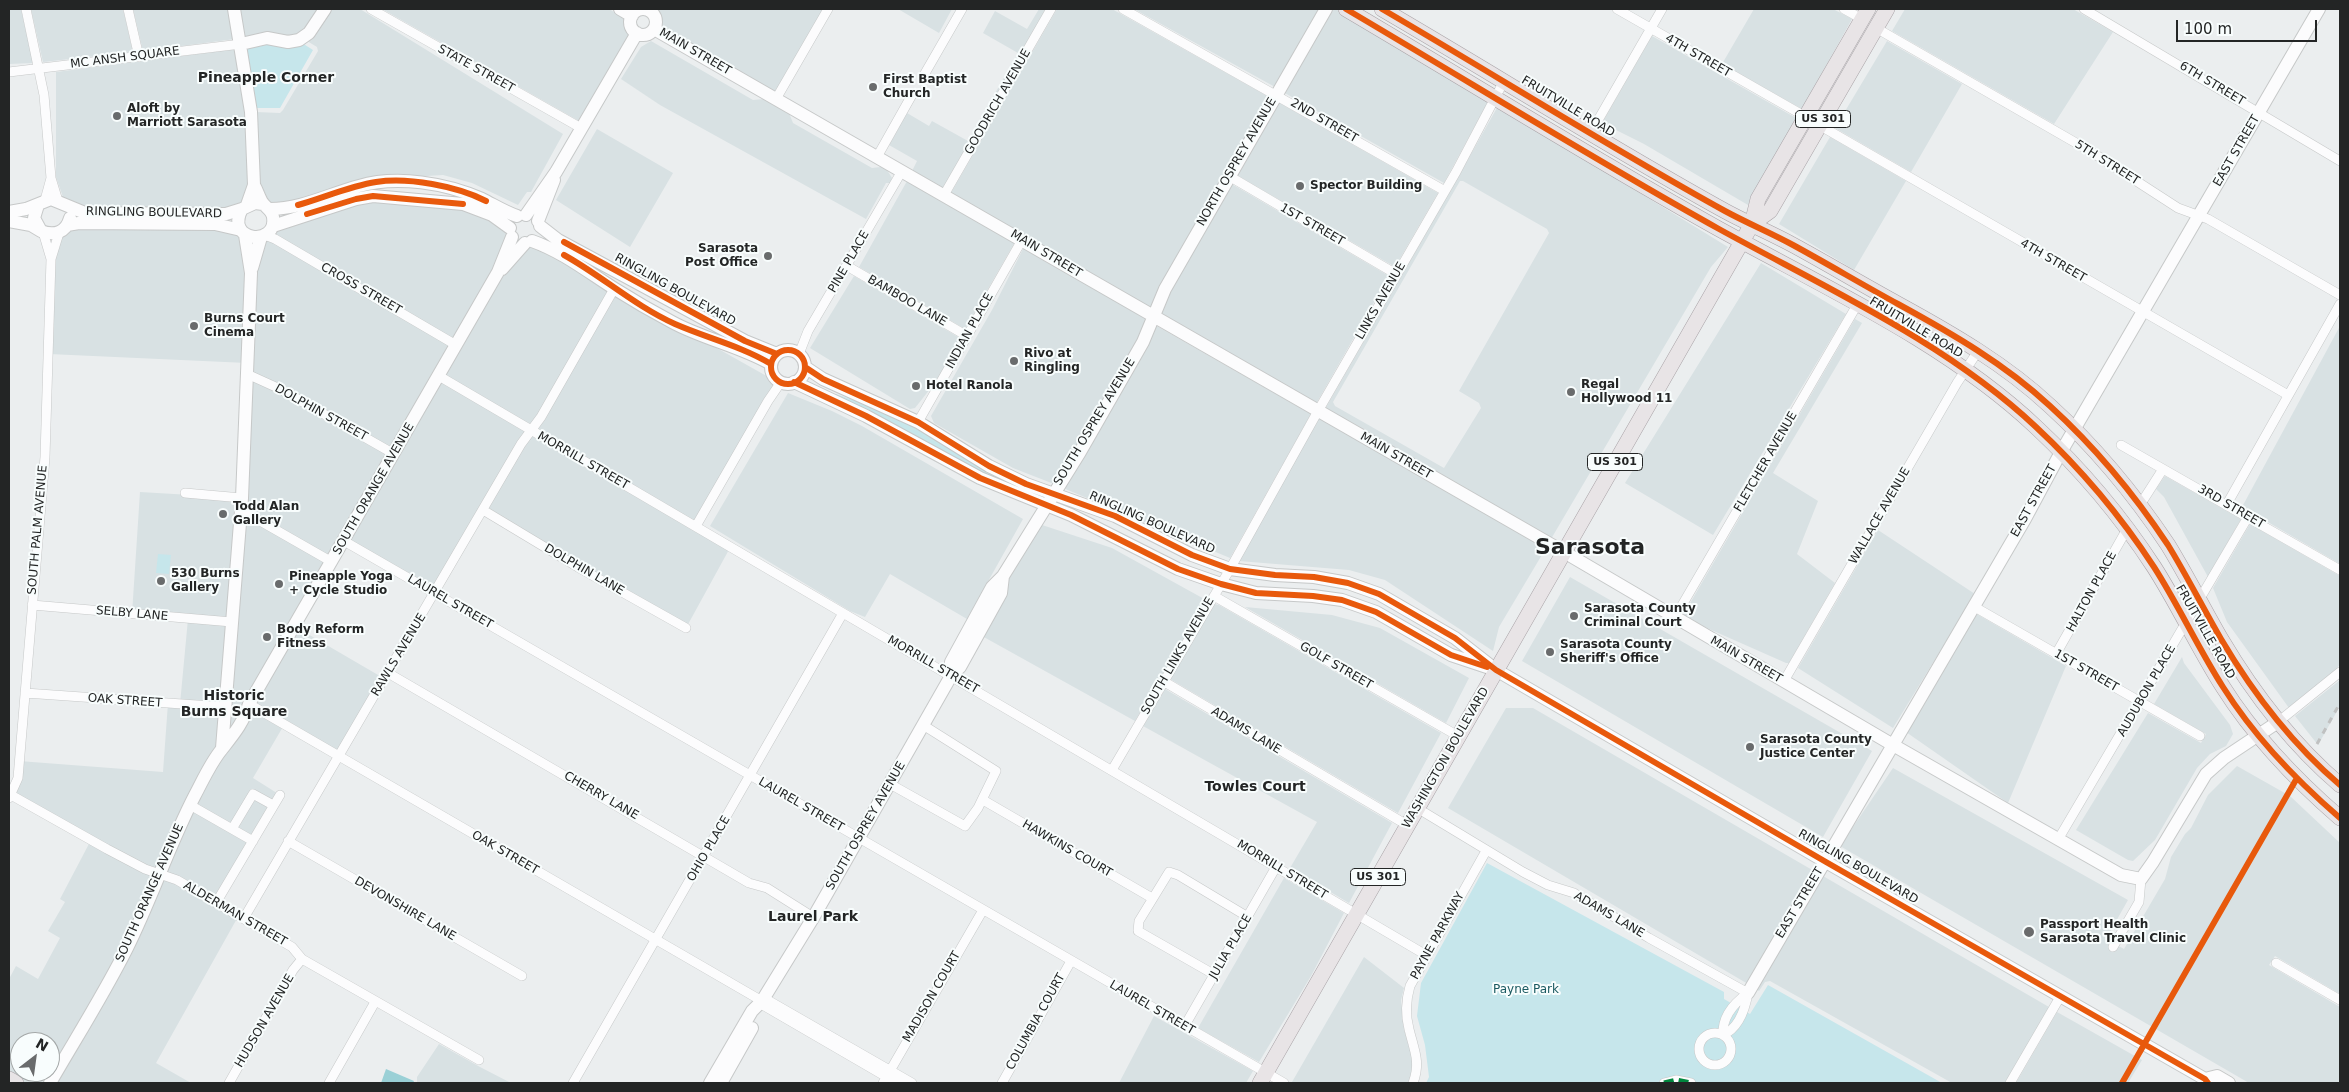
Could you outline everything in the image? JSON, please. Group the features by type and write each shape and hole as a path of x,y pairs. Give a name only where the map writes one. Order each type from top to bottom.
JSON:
{"main road":[{"name":"FRUITVILLE ROAD","path":"1346,9 1573,146 1917,338 1965,371 2025,417 2084,475 2127,529 2152,565 2224,688 2259,736 2297,778 2340,818"},
{"name":"FRUITVILLE ROAD","path":"1382,9 1590,134 1729,213 1940,327 1978,351 2036,393 2099,454 2140,505 2167,545 2238,668 2278,722 2310,757 2340,785"},
{"path":"1876,9 1873,18 1876,28"},
{"name":"WASHINGTON BOULEVARD","path":"1263,1078 1752,224 1758,199 1813,121 1887,9"},
{"name":"WASHINGTON BOULEVARD","path":"1813,121 1865,14"},
{"path":"9,1079 16,1083"}],"street":[{"path":"26,9 44,95 51,178 62,204"},
{"path":"128,9 139,57"},
{"path":"222,745 242,504 251,273 243,232 238,221 254,185 251,112 234,9"},
{"path":"241,44 272,38 288,42 296,41 307,36 325,9"},
{"name":"STATE STREET","path":"371,9 581,128"},
{"path":"620,9 632,16"},
{"path":"776,99 828,9"},
{"path":"924,74 962,9"},
{"name":"GOODRICH AVENUE","path":"944,195 1051,9"},
{"name":"2ND STREET","path":"1123,9 1445,190"},
{"name":"NORTH OSPREY AVENUE","path":"1153,317 1165,289 1326,9"},
{"name":"4TH STREET","path":"1617,9 2288,396"},
{"path":"1590,134 1662,9"},
{"path":"1844,9 1865,14"},
{"name":"6TH STREET","path":"2084,9 2340,160"},
{"name":"EAST STREET","path":"1723,1035 1733,1031 1746,1007 1748,993 1789,921 1826,862 2061,452 2319,9"},
{"path":"638,10 650,10 656,21 654,29 648,34 637,33 631,25 632,16 638,10"},
{"name":"5TH STREET","path":"1876,28 2090,151 2178,208 2208,219 2340,295"},
{"name":"MAIN STREET","path":"654,29 1564,552 1674,619 1893,745 2121,875 2140,879"},
{"name":"SOUTH ORANGE AVENUE","path":"50,1083 110,980 145,910 175,835 222,745 229,742 247,712 249,704 498,272 516,224 556,172 637,33"},
{"name":"MC ANSH SQUARE","path":"9,72 241,44"},
{"name":"LINKS AVENUE","path":"1318,411 1445,190 1504,81"},
{"path":"877,157 914,93"},
{"name":"SOUTH ORANGE AVENUE","path":"498,272 539,233 539,224 556,172"},
{"name":"PINE PLACE","path":"799,354 808,331 902,172"},
{"name":"1ST STREET","path":"1229,176 1396,274"},
{"path":"42,232 34,218 51,178"},
{"path":"245,207 255,203 267,207 288,208 377,182 404,182 438,186 462,192 516,224"},
{"path":"251,273 274,217 254,185"},
{"path":"243,232 253,238 356,199 374,196 463,204 516,224"},
{"name":"RINGLING BOULEVARD","path":"9,212 42,203 62,204 85,213 226,214 245,207"},
{"name":"RINGLING BOULEVARD","path":"62,204 70,220 63,229"},
{"name":"RINGLING BOULEVARD","path":"9,222 31,225 51,235 79,223 215,224 243,232"},
{"name":"RINGLING BOULEVARD","path":"516,224 539,224 558,240 745,341 774,359"},
{"name":"RINGLING BOULEVARD","path":"516,224 529,242 548,246 614,289 674,323 755,355 774,359"},
{"name":"SOUTH PALM AVENUE","path":"51,259 63,229"},
{"name":"SOUTH PALM AVENUE","path":"10,796 18,778 46,437 51,259 42,232"},
{"name":"CROSS STREET","path":"266,233 456,345"},
{"name":"INDIAN PLACE","path":"918,422 1022,240"},
{"name":"BAMBOO LANE","path":"847,266 967,336"},
{"name":"RAWLS AVENUE","path":"244,918 337,756 435,594 521,444 532,430 614,289"},
{"path":"2227,504 2340,304"},
{"name":"FLETCHER AVENUE","path":"1674,619 1857,305"},
{"name":"SOUTH OSPREY AVENUE","path":"721,1083 759,1015 763,1001 951,676 960,668 1001,593 1003,576 1045,505 1080,452 1143,342 1153,317"},
{"path":"696,526 771,396 788,382 801,378 805,367 799,354 787,350 774,359 772,374 788,382"},
{"name":"WALLACE AVENUE","path":"1784,681 1978,351"},
{"name":"RINGLING BOULEVARD","path":"805,367 824,379 918,422 989,466 1026,484 1115,516 1192,555 1230,569 1348,582 1378,594 1455,638 1496,670 2206,1081 2217,1076 2229,1083"},
{"name":"DOLPHIN STREET","path":"247,374 280,389 394,454"},
{"name":"MORRILL STREET","path":"439,376 1426,955"},
{"name":"RINGLING BOULEVARD","path":"788,382 866,416 980,478 1071,515 1178,569 1221,584 1256,593 1313,596 1342,600 1376,612 1451,655 1496,670"},
{"name":"SOUTH LINKS AVENUE","path":"1112,770 1230,569 1318,411"},
{"name":"3RD STREET","path":"2121,445 2340,570"},
{"path":"2140,505 2163,468"},
{"path":"185,493 242,504 332,562"},
{"name":"DOLPHIN LANE","path":"483,510 581,569 686,628"},
{"name":"AUDUBON PLACE","path":"2059,838 2141,702 2248,517"},
{"name":"HALTON PLACE","path":"2056,654 2127,529"},
{"name":"LAUREL STREET","path":"344,541 1184,1027 1263,1078 1284,1083"},
{"name":"GOLF STREET","path":"1214,596 1458,736"},
{"name":"SELBY LANE","path":"32,605 232,622"},
{"name":"1ST STREET","path":"1973,606 2200,736"},
{"name":"OHIO PLACE","path":"572,1083 843,613"},
{"path":"2113,947 2139,902 2140,879 2153,862 2206,774 2224,758 2278,722 2340,672"},
{"name":"CHERRY LANE","path":"388,673 749,883 767,888 813,917"},
{"name":"ADAMS LANE","path":"1163,681 1407,825"},
{"name":"OAK STREET","path":"25,694 225,707"},
{"name":"OAK STREET","path":"249,704 763,1001 887,1077"},
{"path":"890,784 965,826 982,800 996,772 994,769 923,726"},
{"path":"232,829 253,794 273,805"},
{"path":"216,903 280,795"},
{"name":"ALDERMAN STREET","path":"10,796 107,849 159,874 177,880 292,947 302,959 479,1060"},
{"name":"HAWKINS COURT","path":"982,800 1152,898"},
{"path":"190,805 253,841"},
{"name":"ADAMS LANE","path":"1417,808 1486,851 1548,885 1574,893 1648,938 1748,993"},
{"name":"DEVONSHIRE LANE","path":"288,841 522,976"},
{"name":"PAYNE PARKWAY","path":"1414,1083 1418,1071 1418,1058 1408,1028 1406,1001 1410,986 1486,851"},
{"name":"JULIA PLACE","path":"1184,1027 1276,867"},
{"path":"1214,975 1138,931 1138,921 1166,875 1171,872 1248,917"},
{"name":"MADISON COURT","path":"887,1077 983,910"},
{"name":"HUDSON AVENUE","path":"229,1083 293,970 302,959"},
{"name":"COLUMBIA COURT","path":"1002,1083 1071,961"},
{"path":"2276,963 2340,1000"},
{"path":"2010,1083 2060,997"},
{"name":"SOUTH OSPREY AVENUE","path":"710,1083 752,1011 763,1001"},
{"path":"328,1083 375,1002"},
{"path":"887,1077 897,1083"},
{"path":"887,1077 912,1083"},
{"path":"1664,1083 1676,1080 1691,1083"}],"shaded area":[{"path":"9,9 21,9 33,63 9,64"},
{"path":"31,9 123,9 133,52 43,62"},
{"path":"133,9 229,9 235,39 143,51"},
{"path":"239,9 319,9 304,32 291,36 245,37"},
{"path":"330,9 360,9 563,134 531,192 527,192 518,205 472,183 443,175 410,177 288,203 273,204 269,202 259,180 256,112 280,113 283,110 318,51 317,47 307,41"},
{"path":"382,9 609,9 626,19 626,27 631,34 579,121"},
{"path":"656,9 823,9 775,92 661,26 660,15"},
{"path":"898,9 952,9 939,33"},
{"path":"1039,9 1046,9 943,188 912,171 917,161 889,145 907,113 929,126 932,121 968,141 1018,53 983,33 995,11 1027,29"},
{"path":"1057,9 1112,9 1269,97 1151,310 951,193"},
{"path":"1134,9 1321,9 1275,87"},
{"path":"1332,9 1336,9 1489,100 1444,183 1283,92"},
{"path":"1754,9 1833,9 1852,19 1802,109 1722,64"},
{"path":"1905,9 2073,9 2113,32 2054,124 1892,31"},
{"path":"1652,36 1796,118 1748,205 1644,144 1602,123"},
{"path":"651,41 753,100 764,99 789,113 793,123 872,168 881,167 887,170 892,178 890,183 886,183 866,219 660,105 621,79 641,47"},
{"path":"1887,41 1962,84 1911,172 1835,128"},
{"path":"237,49 246,113 249,182 242,203 226,209 86,207 63,197 56,177 56,72"},
{"name":"Spector Building","path":"1278,102 1438,193 1395,267 1235,174"},
{"path":"1498,106 1728,247 1711,267 1551,539 1325,409","holes":["1460,181 1547,229 1549,233 1459,391 1479,403 1481,408 1444,468 1335,406 1333,402"]},
{"path":"597,129 673,173 630,247 556,200"},
{"path":"1830,137 1906,181 1854,270 1779,224"},
{"path":"907,181 1015,242 965,329 859,267"},
{"path":"1230,183 1389,276 1316,404 1159,314 1169,291"},
{"path":"356,199 438,200 503,224 512,237 528,242 779,383 696,526 731,546 686,628 483,510 435,593 345,541 294,626 385,679 337,756 284,725 253,778 280,795 217,903 239,915 156,1063 191,1083 16,1083 14,1082 60,1082 60,1032 10,1032 9,1079 9,979 16,966 38,979 60,938 48,931 65,902 60,899 91,840 11,795 19,761 163,772 168,703 180,704 188,619 132,614 140,492 242,498 247,363 49,354 51,259 67,225 215,224 253,238"},
{"path":"1024,247 1147,320 1138,340 1054,484 1013,468 934,423 931,416 992,310"},
{"path":"1761,263 1846,314 1713,535 1625,483"},
{"path":"854,276 960,338 938,379 915,408 910,409 810,348"},
{"path":"1855,319 1862,323 1773,473 1818,501 1797,554 1835,583 1789,663 1786,663 1682,617"},
{"path":"1155,325 1311,414 1230,558 1063,488"},
{"path":"2340,326 2340,564 2242,507"},
{"path":"788,393 862,426 1023,519 967,619 890,574 865,617 850,611 710,526"},
{"path":"1319,418 1546,548 1499,627 1493,651 1385,580 1349,570 1239,561"},
{"path":"2165,476 2241,519 2208,577 2164,497 2156,489"},
{"path":"1039,524 1112,548 1206,600 1135,721 982,636 1008,578"},
{"path":"2250,524 2340,576 2340,664 2335,671 2289,708 2227,622 2213,588"},
{"path":"1878,530 1975,594 1893,728 1798,668"},
{"path":"1570,577 1872,751 1823,837 1522,661"},
{"path":"1214,604 1219,605 1441,733 1398,813 1170,679"},
{"path":"1245,607 1332,615 1380,628 1469,678 1446,723"},
{"path":"1975,613 2066,666 2008,803 1906,732"},
{"path":"2182,657 2184,663 2230,725 2233,734 2226,746 2210,754 2197,768 2155,840 2133,861 2128,860 2076,830 2148,713 2201,743 2206,734 2154,704"},
{"path":"2340,680 2340,706 2318,745 2295,716"},
{"path":"1165,689 1392,823 1349,903 1290,868 1317,822 1143,726"},
{"path":"1506,708 1533,708 1814,871 1748,984 1448,808"},
{"path":"2237,766 2290,796 2340,843 2340,994 2275,956 2269,965 2340,1007 2340,1083 2249,1083 1840,846 1893,768 2128,900 2106,939 2124,949 2165,879 2171,857 2185,834 2191,828 2208,795"},
{"path":"1823,876 2049,1007 2005,1083 1952,1083 1770,981 1765,982 1759,991 1756,989"},
{"path":"1284,878 1344,913 1311,976 1259,1062 1198,1028"},
{"path":"1364,957 1404,988 1401,1000 1404,1029 1413,1060 1413,1071 1408,1083 1292,1082"},
{"path":"2057,1012 2142,1060 2128,1083 2016,1083"},
{"path":"1154,1016 1253,1071 1246,1083 1119,1083"},
{"path":"439,1044 511,1083 417,1083 417,1077"},
{"path":"386,1069 414,1081 413,1083 381,1083"}],"green space":[{"path":"302,43 313,50 280,108 256,108 247,49 266,45"},
{"path":"836,394 887,412 1004,479 1003,482 957,463 835,399"},
{"path":"158,554 171,555 169,574 156,573"},
{"name":"Payne Park","path":"1487,863 1724,992 1724,999 1750,1014 1768,985 1942,1083 1426,1083 1429,1077 1425,1045 1417,1016 1421,983"}],"railway":[{"path":"2317,744 2340,703"}],"marked path":[{"path":"1664,1083 1676,1080 1691,1083"}],"cycle path":[{"path":"1346,9 1578,148 1719,229 1843,295 1925,343 2001,397 2053,443 2114,511 2154,567 2214,672 2248,723 2277,757 2340,818"},
{"path":"1382,9 1682,187 1793,245 1938,326 2015,376 2067,422 2128,489 2168,545 2246,679 2274,717 2322,769 2340,785"},
{"path":"298,205 356,186 389,181 417,182 447,187 486,201"},
{"path":"307,214 356,199 373,196 463,204"},
{"path":"564,242 745,341 777,354"},
{"path":"564,255 660,317 748,352 771,364"},
{"path":"788,350 800,355 805,367 800,379 788,384 776,379 771,367 776,355 788,350"},
{"path":"805,367 823,379 918,422 989,466 1026,484 1115,516 1192,555 1230,569 1275,575 1314,577 1348,583 1379,594 1455,638 1496,670 2205,1079 2208,1083"},
{"path":"794,382 866,416 980,478 1071,515 1178,569 1221,584 1256,593 1313,596 1342,600 1376,612 1451,655 1487,667"},
{"path":"2122,1083 2297,778"}],"place":[{"name":"First Baptist Church","path":"873,87"},
{"name":"Aloft by Marriott Sarasota","path":"117,116"},
{"name":"Spector Building","path":"1300,186"},
{"name":"Sarasota Post Office","path":"768,256"},
{"name":"Burns Court Cinema","path":"194,326"},
{"name":"Rivo at Ringling","path":"1014,361"},
{"name":"Hotel Ranola","path":"916,386"},
{"name":"Regal Hollywood 11","path":"1571,392"},
{"name":"Todd Alan Gallery","path":"223,514"},
{"name":"530 Burns Gallery","path":"161,581"},
{"name":"Pineapple Yoga + Cycle Studio","path":"279,584"},
{"name":"Sarasota County Criminal Court","path":"1574,616"},
{"name":"Body Reform Fitness","path":"267,637"},
{"name":"Sarasota County Sheriff's Office","path":"1550,652"},
{"name":"Sarasota County Justice Center","path":"1750,747"},
{"name":"Passport Health Sarasota Travel Clinic","path":"2029,932"}],"district":[{"name":"Pineapple Corner","path":"266,78"},
{"name":"Sarasota","path":"1590,548"},
{"name":"Historic Burns Square","path":"234,704"},
{"name":"Towles Court","path":"1255,787"},
{"name":"Laurel Park","path":"813,917"}]}
